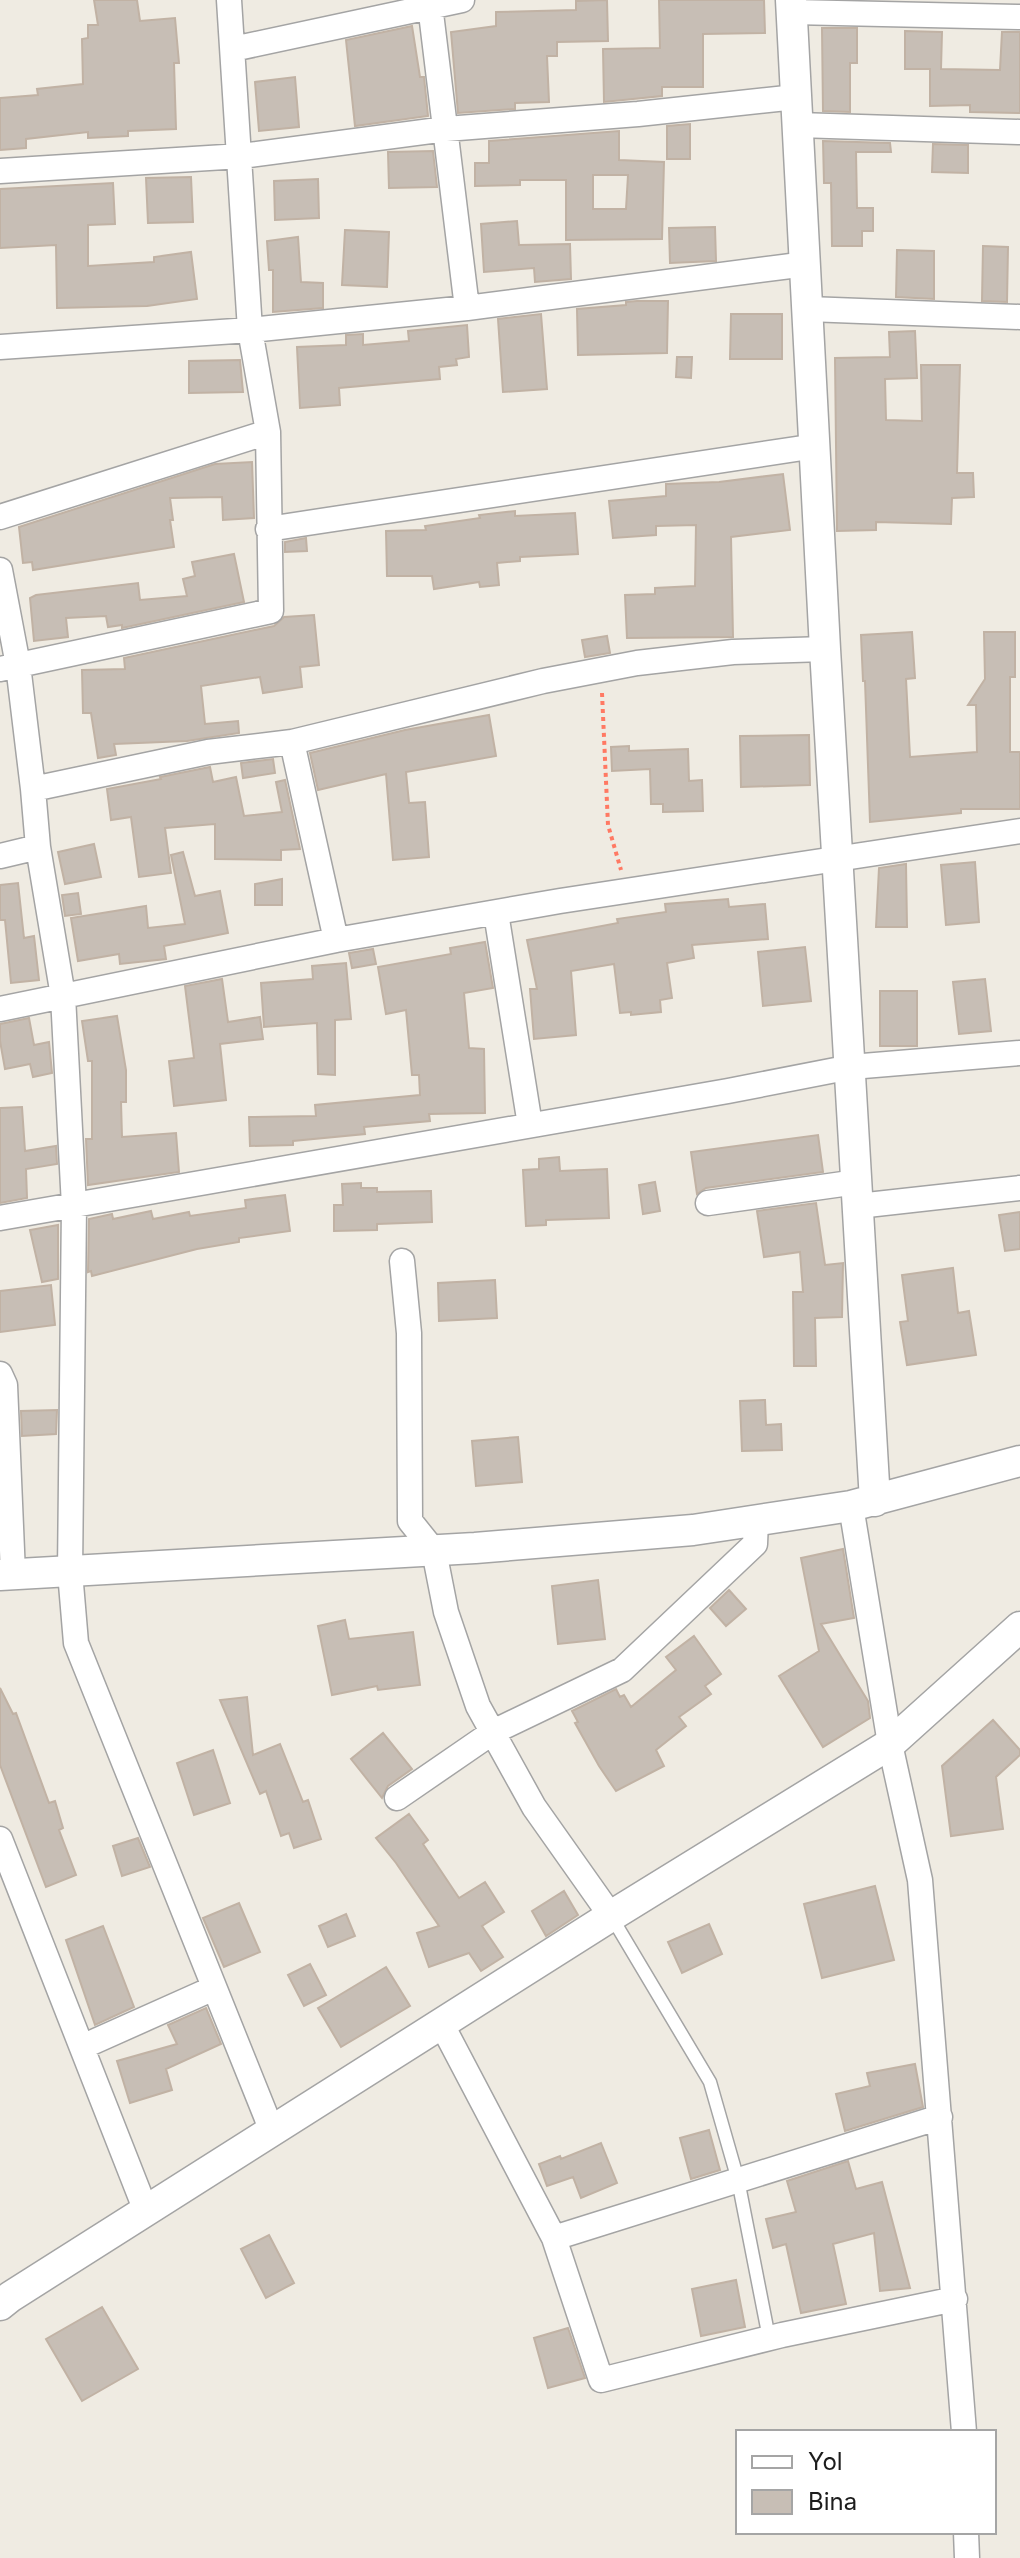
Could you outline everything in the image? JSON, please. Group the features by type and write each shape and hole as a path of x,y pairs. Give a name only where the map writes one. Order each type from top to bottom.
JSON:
{"street":[{"path":"9,667 271,611 268,432 250,330 229,0"},
{"path":"233,49 446,2 446,129 467,308"},
{"path":"964,2430 920,1880 890,1744 863,1504 857,1194 851,1067 825,649 792,6 1020,17"},
{"path":"0,171 241,156 446,129 638,114 797,111 1020,132"},
{"path":"0,347 250,330 467,308 806,264"},
{"path":"808,309 1020,317"},
{"path":"0,517 268,432"},
{"path":"268,529 816,446"},
{"path":"0,570 9,667 33,789 38,847 63,996 74,1206 70,1572 76,1643 272,2131"},
{"path":"33,789 208,752 292,742 543,681 601,670 733,652 825,649"},
{"path":"292,742 336,940"},
{"path":"0,1009 336,940 627,891 1020,831"},
{"path":"0,856 38,847"},
{"path":"496,913 530,1125"},
{"path":"0,1218 851,1067 1020,1053"},
{"path":"708,1203 1020,1188"},
{"path":"402,1261 409,1333 410,1521 434,1551 446,1612 478,1706 534,1807 611,1916"},
{"path":"0,1374 5,1385 6,1575 434,1551 693,1530 1020,1484"},
{"path":"863,1504 1020,1461"},
{"path":"397,1798 493,1732 622,1670 755,1544 756,1521"},
{"path":"0,2305 441,2023 890,1744 1020,1627"},
{"path":"0,1839 146,2211"},
{"path":"82,2047 214,1988"},
{"path":"441,2023 554,2238 601,2380 769,2338 955,2299"},
{"path":"554,2238 940,2117"},
{"path":"966,2534 967,2558"}],"lane":[{"path":"611,1916 710,2082 738,2180 769,2338"}],"path":[{"path":"601,670 608,825 627,891"}],"building":[{"path":"94,0 137,0 140,21 175,18 179,63 174,63 176,129 128,131 128,136 88,138 88,132 26,139 26,148 0,150 0,98 38,95 37,89 83,84 82,39 88,38 88,25 98,25"},
{"path":"607,0 608,41 557,42 557,56 547,56 549,102 515,103 515,109 458,113 451,32 496,26 496,12 576,10 576,1"},
{"path":"659,0 764,0 765,33 703,34 703,87 662,87 662,96 604,102 603,49 660,48"},
{"path":"412,26 420,77 424,77 428,116 355,126 346,40"},
{"path":"822,28 857,28 857,63 850,63 850,112 823,111"},
{"path":"905,31 942,32 941,69 1000,70 1002,32 1020,32 1020,113 970,112 970,105 930,106 930,69 905,69"},
{"path":"295,77 299,127 259,131 255,82"},
{"path":"690,124 690,159 667,159 667,126"},
{"path":"619,131 619,160 664,162 662,239 566,240 566,180 520,180 520,185 475,186 475,163 489,163 489,141","holes":["593,175 628,175 626,209 593,209"]},
{"path":"823,141 890,143 891,152 856,152 857,208 873,208 873,231 862,231 862,246 832,246 831,183 824,183"},
{"path":"933,144 968,145 968,173 932,172"},
{"path":"433,151 437,187 389,188 388,152"},
{"path":"191,177 193,222 148,223 146,178"},
{"path":"318,179 319,218 275,220 274,181"},
{"path":"113,183 115,224 88,225 88,266 154,262 154,257 191,252 197,299 147,306 57,308 56,245 0,248 0,189"},
{"path":"517,221 519,245 570,244 571,279 535,282 534,268 484,272 481,224"},
{"path":"715,227 716,261 670,263 669,228"},
{"path":"345,230 389,232 387,287 342,285"},
{"path":"298,237 301,282 323,283 323,308 273,312 273,270 269,270 267,241"},
{"path":"983,246 1008,247 1007,302 982,301"},
{"path":"897,250 934,251 934,299 896,297"},
{"path":"668,301 667,353 578,355 577,309 626,305 626,302"},
{"path":"541,314 547,389 503,392 498,319"},
{"path":"731,314 782,314 782,359 730,359"},
{"path":"467,325 469,357 456,359 457,365 439,367 440,379 339,388 340,405 300,408 297,347 346,345 346,335 363,334 363,345 409,341 408,331"},
{"path":"915,331 917,378 885,379 886,420 922,421 921,365 960,365 957,473 973,473 974,497 952,498 951,524 876,522 876,530 837,531 835,358 890,357 889,332"},
{"path":"677,357 692,357 691,378 676,377"},
{"path":"240,360 243,392 189,393 189,361"},
{"path":"252,462 254,518 223,520 222,497 170,498 174,547 33,570 32,562 23,563 19,527 215,464"},
{"path":"783,474 790,530 731,537 733,637 627,638 625,595 655,594 655,588 695,586 696,525 656,526 656,535 613,538 609,501 666,496 666,484 719,482"},
{"path":"515,511 515,516 575,513 578,554 520,557 520,561 497,563 499,585 480,587 479,582 434,589 432,576 387,576 386,531 426,530 425,526"},
{"path":"306,538 307,551 285,552 285,542"},
{"path":"234,554 244,602 122,628 122,625 108,627 106,616 66,618 68,637 34,641 30,598 36,595 138,583 140,600 187,596 183,579 195,576 192,562"},
{"path":"314,615 319,665 300,667 302,687 263,693 260,677 201,686 205,724 238,721 239,733 187,741 114,744 116,755 98,758 91,713 83,713 82,670 125,669 124,658 274,626 284,617"},
{"path":"912,632 915,678 906,679 910,757 977,752 976,705 968,705 985,679 984,632 1015,632 1015,677 1010,677 1010,752 1020,752 1020,809 961,809 961,813 870,822 861,635"},
{"path":"607,636 610,653 585,657 582,640"},
{"path":"489,715 496,756 406,772 409,803 425,802 429,857 393,860 386,774 318,790 310,753 405,730"},
{"path":"809,735 810,785 741,787 740,736"},
{"path":"629,746 629,751 688,749 689,781 702,780 703,811 663,812 663,804 651,804 650,769 612,771 611,747"},
{"path":"273,759 275,773 243,778 241,763"},
{"path":"210,767 213,782 236,777 244,816 282,812 276,782 285,780 300,849 281,850 281,860 215,859 215,824 165,828 171,873 139,877 131,817 111,820 107,789"},
{"path":"94,844 101,877 65,884 58,852"},
{"path":"183,852 195,896 220,891 228,933 164,946 166,959 120,964 119,954 78,961 71,918 146,906 148,928 185,924 171,855"},
{"path":"975,862 979,922 946,925 941,865"},
{"path":"906,864 907,927 876,927 879,868"},
{"path":"282,879 282,905 255,905 255,884"},
{"path":"18,883 24,938 34,936 39,980 11,983 5,920 0,920 0,885"},
{"path":"78,893 81,914 65,916 62,895"},
{"path":"728,899 729,907 765,904 768,939 692,945 694,958 667,963 672,998 660,1000 661,1012 620,1013 614,964 571,971 576,1035 534,1039 530,989 537,989 527,940 618,923 617,919 666,912 665,904"},
{"path":"485,942 493,988 464,993 469,1048 484,1049 485,1113 429,1114 430,1121 364,1127 365,1134 293,1141 293,1145 250,1146 249,1117 316,1116 315,1105 420,1095 419,1075 412,1075 406,1010 386,1014 378,967 451,954 450,948"},
{"path":"805,947 811,1001 763,1006 758,952"},
{"path":"373,949 376,964 352,968 349,953"},
{"path":"346,963 351,1019 335,1020 335,1075 318,1074 317,1023 264,1027 261,983 313,979 312,966"},
{"path":"222,979 228,1022 260,1017 263,1039 220,1044 226,1100 174,1106 169,1061 194,1058 185,986"},
{"path":"985,979 991,1031 959,1034 953,982"},
{"path":"880,991 917,991 917,1046 880,1046"},
{"path":"117,1016 126,1070 126,1102 121,1102 122,1137 176,1133 179,1172 88,1185 86,1139 92,1139 92,1061 88,1061 82,1021"},
{"path":"29,1018 34,1045 49,1042 52,1073 33,1077 30,1064 5,1069 0,1024"},
{"path":"22,1107 25,1151 56,1146 57,1164 26,1169 27,1198 0,1203 0,1108"},
{"path":"818,1135 823,1172 706,1188 697,1194 691,1152"},
{"path":"559,1157 560,1171 607,1169 609,1218 546,1220 546,1225 526,1226 523,1170 539,1169 539,1159"},
{"path":"655,1182 660,1211 643,1214 639,1185"},
{"path":"361,1183 361,1188 377,1188 377,1192 431,1191 432,1222 377,1224 377,1230 334,1231 334,1205 343,1205 342,1184"},
{"path":"285,1195 290,1231 239,1238 239,1242 197,1249 92,1276 91,1271 88,1272 89,1219 112,1214 113,1219 151,1211 153,1219 189,1212 190,1216 246,1208 245,1200"},
{"path":"816,1203 825,1265 843,1263 842,1317 815,1318 816,1366 794,1366 793,1292 803,1292 800,1252 764,1257 757,1211"},
{"path":"1020,1212 1020,1249 1005,1251 999,1215"},
{"path":"58,1225 58,1279 42,1282 30,1230"},
{"path":"953,1268 958,1313 969,1311 976,1355 907,1365 900,1322 908,1321 902,1275"},
{"path":"495,1280 497,1318 439,1321 438,1283"},
{"path":"51,1285 55,1325 0,1332 0,1291"},
{"path":"765,1400 766,1425 781,1424 782,1450 742,1451 740,1401"},
{"path":"57,1410 56,1434 22,1436 21,1411"},
{"path":"518,1437 522,1482 476,1486 472,1441"},
{"path":"843,1549 854,1618 821,1624 868,1701 870,1718 823,1747 779,1676 819,1651 801,1558"},
{"path":"598,1580 605,1639 558,1644 552,1586"},
{"path":"729,1590 746,1609 726,1626 710,1608"},
{"path":"345,1620 349,1639 413,1632 420,1685 378,1690 377,1686 332,1695 318,1626"},
{"path":"694,1636 721,1674 705,1686 711,1694 679,1717 686,1726 656,1750 664,1766 616,1791 575,1723 578,1722 572,1711 616,1689 631,1707 676,1670 666,1657"},
{"path":"0,1688 13,1714 16,1713 49,1803 55,1801 63,1828 59,1830 76,1875 46,1887 0,1765"},
{"path":"247,1697 253,1755 280,1744 303,1802 308,1800 321,1839 294,1848 289,1833 281,1836 266,1791 260,1794 220,1700"},
{"path":"993,1720 1020,1750 1020,1755 996,1777 1003,1829 951,1836 942,1766"},
{"path":"383,1733 412,1769 388,1786 382,1798 351,1759"},
{"path":"213,1750 230,1803 194,1815 177,1763"},
{"path":"409,1814 428,1840 423,1844 459,1898 485,1882 504,1912 482,1926 503,1957 481,1971 469,1953 429,1967 417,1933 439,1926 376,1838"},
{"path":"138,1838 150,1867 122,1876 113,1846"},
{"path":"875,1886 894,1960 822,1978 804,1904"},
{"path":"564,1891 578,1915 546,1936 532,1911"},
{"path":"239,1903 260,1952 224,1967 203,1918"},
{"path":"346,1914 355,1936 328,1947 319,1926"},
{"path":"709,1924 722,1954 682,1973 668,1942"},
{"path":"103,1926 134,2007 95,2025 66,1940"},
{"path":"310,1964 326,1995 304,2006 288,1975"},
{"path":"386,1967 410,2006 341,2047 318,2008"},
{"path":"206,2008 221,2044 166,2069 172,2090 130,2103 117,2061 177,2044 168,2025"},
{"path":"915,2064 923,2107 845,2131 836,2094 870,2086 867,2073"},
{"path":"709,2130 720,2170 691,2179 680,2138"},
{"path":"601,2143 617,2183 581,2198 573,2177 547,2186 539,2164"},
{"path":"848,2161 856,2189 882,2182 910,2288 880,2291 874,2233 833,2244 846,2304 801,2313 786,2244 773,2248 766,2219 796,2212 787,2181"},
{"path":"269,2235 294,2283 266,2298 241,2249"},
{"path":"736,2280 745,2327 701,2336 692,2289"},
{"path":"102,2307 138,2369 82,2401 46,2339"},
{"path":"568,2328 585,2378 548,2388 534,2338"}]}
